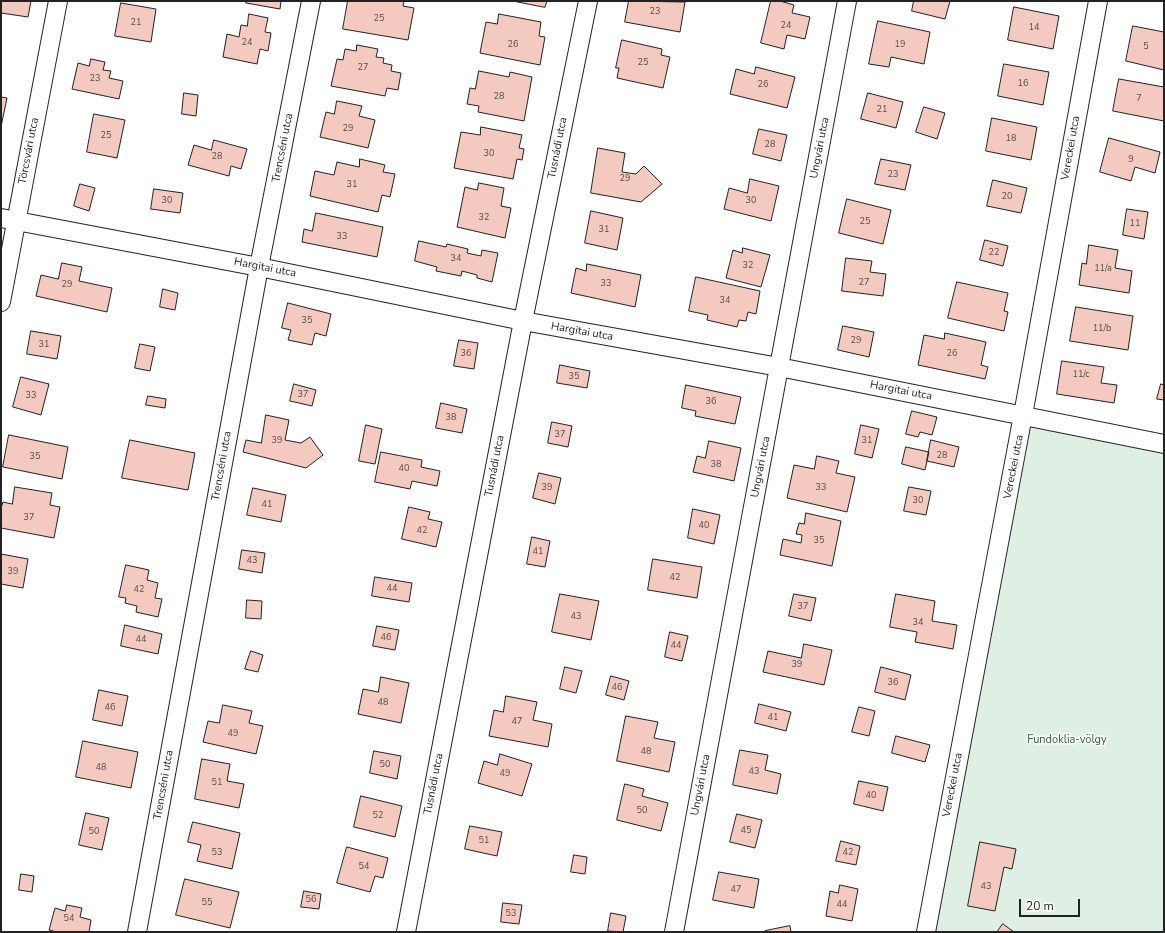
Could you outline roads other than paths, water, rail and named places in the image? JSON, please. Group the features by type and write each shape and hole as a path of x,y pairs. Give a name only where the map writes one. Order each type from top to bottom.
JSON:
{"street":[{"name":"Törcsvári utca","path":"1,302 8,220 58,1"},
{"name":"Trencséni utca","path":"137,932 259,267 311,1"},
{"name":"Tusnádi utca","path":"406,932 523,321 588,1"},
{"name":"Ungvári utca","path":"674,932 847,1"},
{"name":"Vereckei utca","path":"926,932 1023,415 1098,1"},
{"name":"Hargitai utca","path":"8,220 259,267 523,321 779,367 1164,444"}],"park label":[{"name":"Fundoklia-völgy","path":"1067,740"}]}
